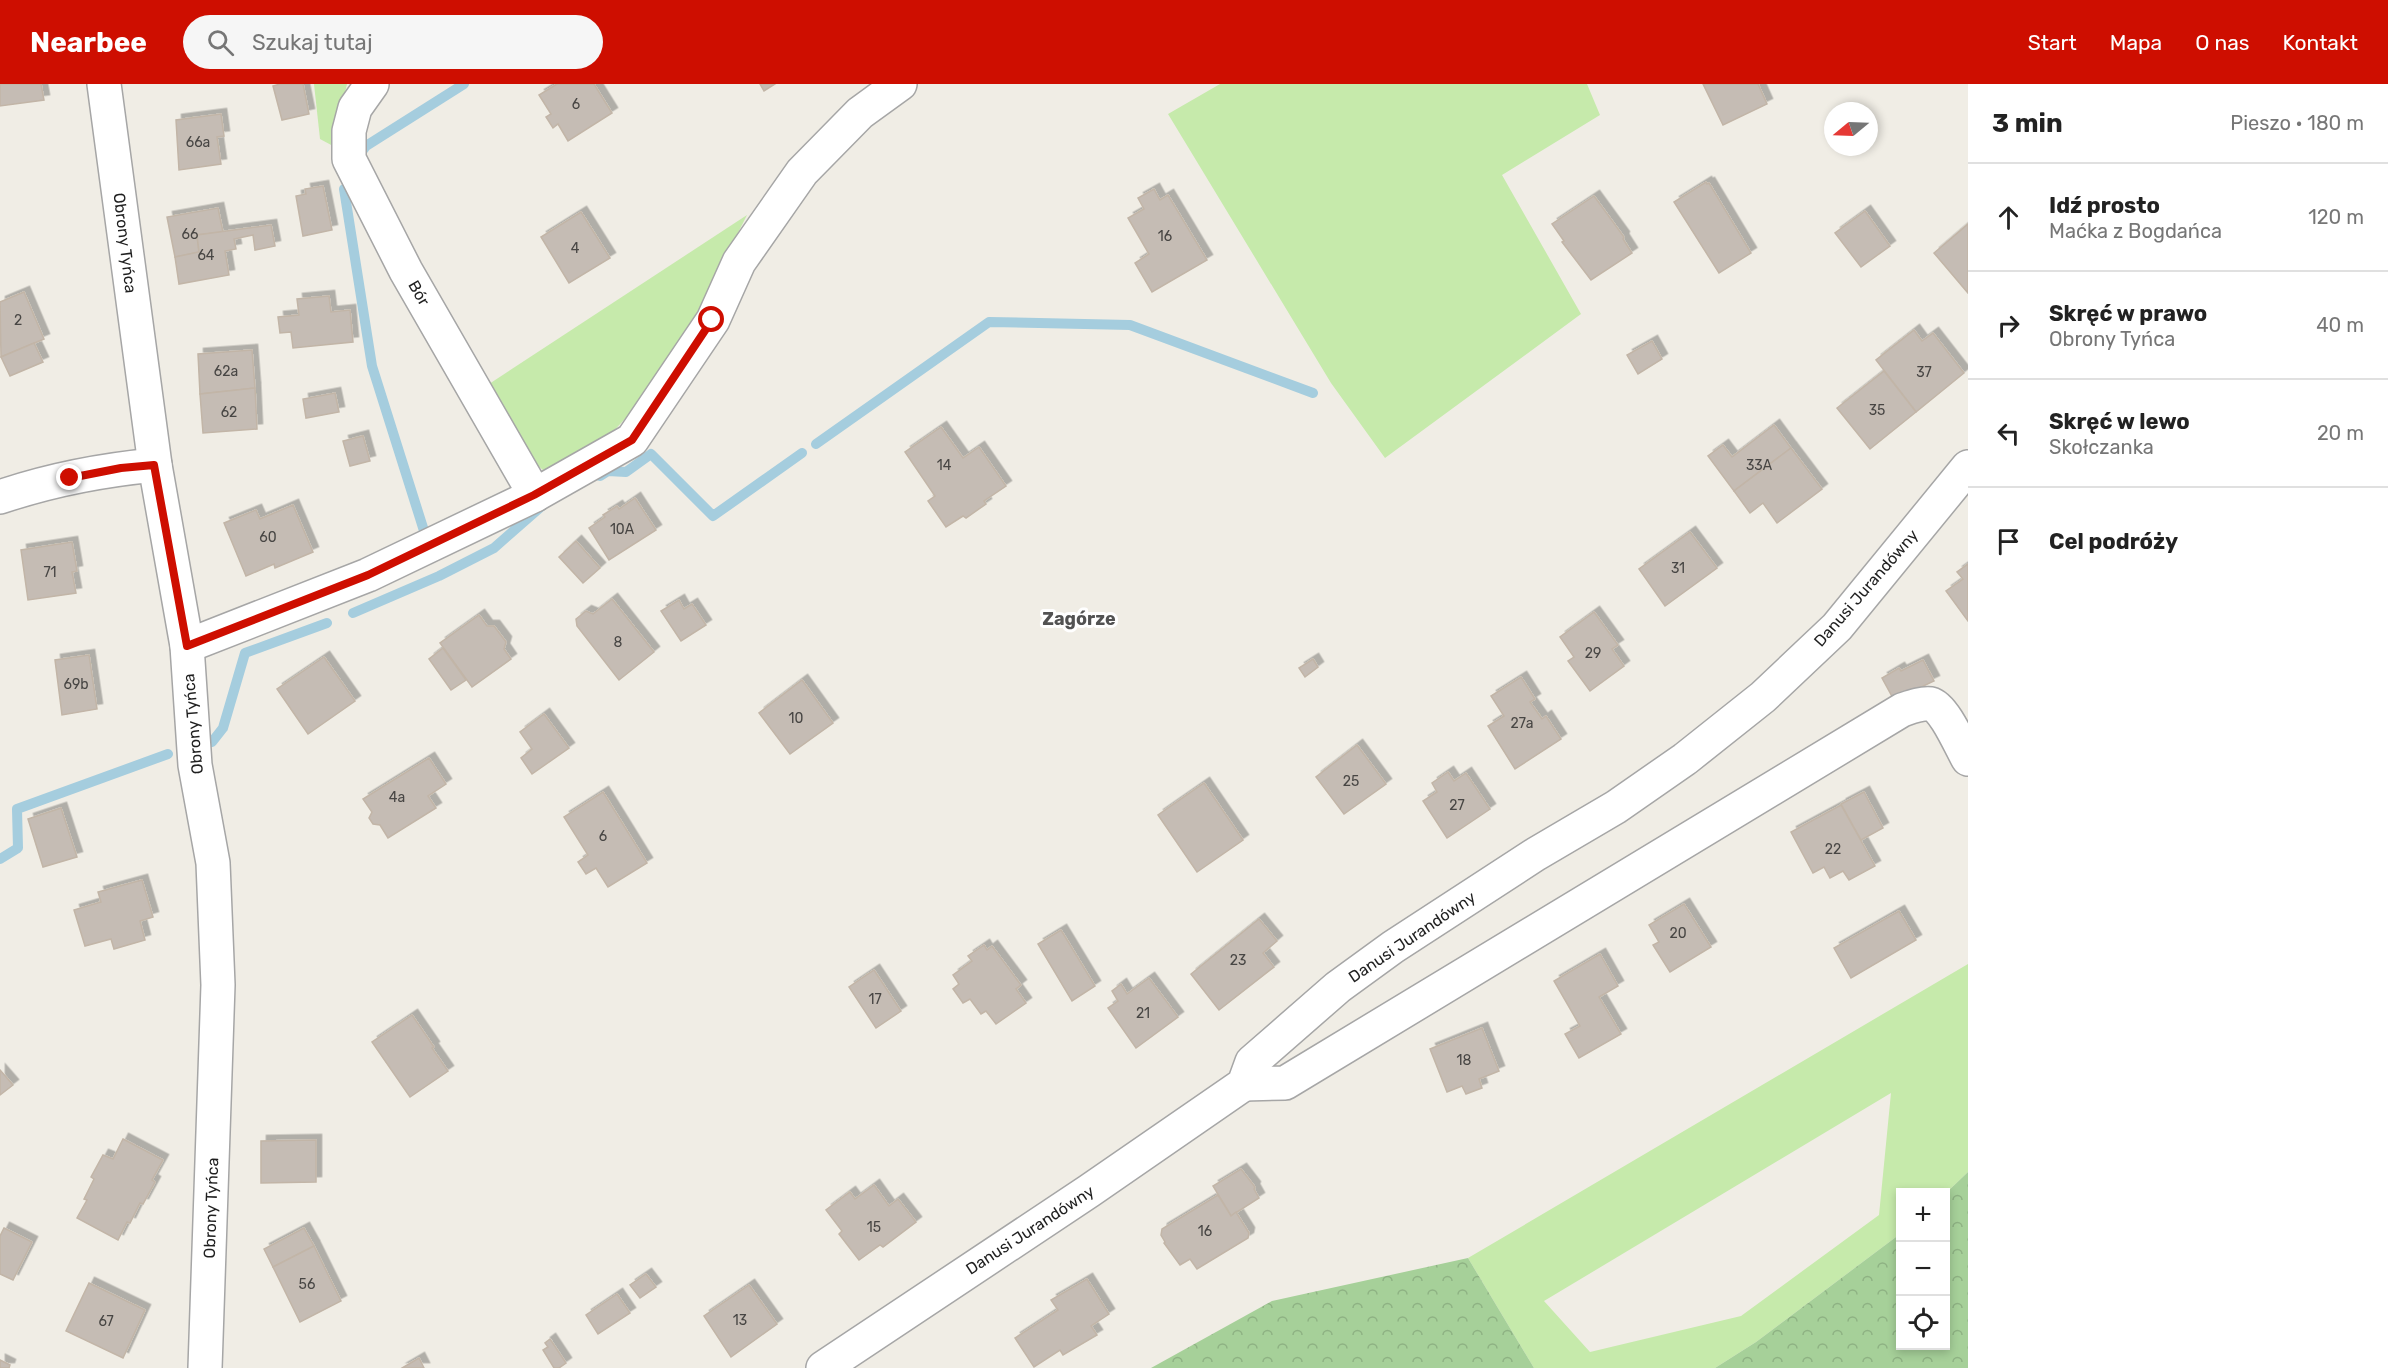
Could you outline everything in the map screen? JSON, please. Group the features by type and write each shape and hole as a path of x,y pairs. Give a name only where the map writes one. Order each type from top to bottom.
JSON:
{"street":[{"name":"Obrony Tyńca","path":"105,84 154,465 187,646 195,765 213,863 218,986 205,1368"},
{"name":"Bór","path":"372,84 355,108 349,131 350,159 406,271 534,495"},
{"path":"187,646 368,575 534,495 632,440 712,320 740,262 802,172 860,113 900,84"},
{"path":"0,496 70,478 121,468 154,465"},
{"name":"Danusi Jurandówny","path":"822,1368 1089,1191 1244,1084 1252,1062 1338,987 1393,947 1536,854 1616,807 1685,759 1763,698 1837,627 1968,467"},
{"path":"1244,1084 1285,1083 1902,710 1932,704 1940,710 1968,759"}],"green space":[{"path":"314,84 347,84 333,146 320,139"},
{"path":"1220,84 1587,84 1600,115 1502,175 1581,314 1385,458 1331,383 1168,114"},
{"path":"747,215 667,374 608,437 571,463 543,470 516,447 486,386"},
{"path":"1968,964 1968,1172 1950,1189 1896,1188 1896,1237 1756,1342 1715,1368 1534,1368 1468,1258","holes":["1891,1093 1879,1215 1741,1316 1590,1352 1544,1301"]},
{"path":"1968,1172 1968,1368 1715,1368 1756,1342 1896,1237 1896,1350 1950,1350 1950,1189"},
{"path":"1468,1258 1534,1368 1151,1368 1272,1301"}],"building":[{"path":"0,84 41,84 44,100 0,106"},
{"path":"303,84 309,114 282,120 273,86"},
{"path":"557,84 594,84 612,113 568,141 558,124 553,128 546,117 551,114 539,95"},
{"path":"760,84 775,84 764,91"},
{"path":"1703,84 1758,84 1767,104 1723,125"},
{"path":"221,114 224,136 217,137 221,164 179,170 176,120"},
{"path":"1706,182 1709,183 1751,253 1719,273 1674,202"},
{"path":"323,186 332,230 303,236 296,196 306,194 305,189"},
{"path":"1154,189 1160,200 1168,195 1207,260 1152,292 1135,263 1149,254 1128,218 1144,209 1138,198"},
{"path":"1594,196 1624,237 1632,253 1591,280 1562,242 1564,241 1552,224"},
{"path":"218,208 223,232 197,235 199,252 175,257 167,217"},
{"path":"1865,211 1890,246 1861,267 1835,233"},
{"path":"581,212 610,258 569,283 541,237"},
{"path":"1968,224 1968,293 1934,253"},
{"path":"271,225 275,246 255,250 253,235 234,239 236,249 225,251 229,275 179,284 175,257 199,252 197,235"},
{"path":"24,292 44,339 1,357 0,302"},
{"path":"329,296 331,312 350,310 353,342 293,348 291,332 280,333 278,317 299,315 297,299"},
{"path":"1914,330 1922,341 1933,333 1964,373 1916,412 1876,360"},
{"path":"1652,341 1662,359 1638,374 1627,355"},
{"path":"34,343 43,362 10,376 1,357"},
{"path":"252,350 255,388 200,394 198,354"},
{"path":"1884,371 1916,412 1870,449 1837,408"},
{"path":"255,388 257,429 203,433 200,394"},
{"path":"335,393 339,412 306,418 303,399"},
{"path":"1774,425 1791,448 1734,491 1708,456 1723,445 1732,457"},
{"path":"941,427 963,458 979,447 1006,486 984,501 986,504 966,518 963,516 946,527 928,501 935,496 905,452"},
{"path":"363,436 370,461 350,466 343,441"},
{"path":"1791,448 1822,489 1777,523 1763,503 1750,513 1734,491"},
{"path":"635,498 656,530 609,560 589,528 605,517 603,515 617,506 619,509"},
{"path":"293,505 313,552 275,568 274,564 246,576 224,523 256,510 260,519"},
{"path":"1690,532 1717,568 1665,606 1639,569"},
{"path":"576,541 600,568 583,583 559,557"},
{"path":"72,542 77,571 72,572 76,593 28,600 21,550"},
{"path":"1968,564 1968,621 1946,591 1963,579 1957,572"},
{"path":"612,599 654,652 619,680 577,626 576,619 586,611 593,614"},
{"path":"679,600 684,609 692,604 706,625 681,641 661,611"},
{"path":"1594,612 1618,645 1612,649 1624,666 1590,691 1568,661 1574,657 1560,637"},
{"path":"479,615 487,626 494,626 506,642 504,649 511,659 472,687 440,643"},
{"path":"443,648 466,680 451,690 429,659"},
{"path":"89,655 97,709 62,715 55,660"},
{"path":"324,657 355,701 308,734 277,689"},
{"path":"1313,659 1318,667 1305,677 1299,668"},
{"path":"1923,660 1934,681 1894,700 1882,678 1899,668 1901,671"},
{"path":"1521,677 1535,699 1530,702 1542,719 1546,716 1561,739 1515,769 1488,726 1504,716 1491,696"},
{"path":"802,680 833,723 790,754 759,713"},
{"path":"544,714 569,748 532,774 521,758 532,749 520,732"},
{"path":"1357,745 1386,784 1344,814 1316,777"},
{"path":"429,758 446,784 428,796 436,808 388,838 380,825 373,824 369,818 372,812 363,799"},
{"path":"1448,772 1454,781 1466,773 1490,809 1447,838 1423,801 1437,792 1432,783"},
{"path":"1204,783 1243,840 1197,872 1158,815"},
{"path":"603,792 647,863 608,887 596,868 586,874 578,862 588,855 564,817"},
{"path":"1864,792 1883,828 1861,840 1841,804"},
{"path":"1841,805 1875,866 1849,880 1843,871 1830,878 1824,867 1813,873 1791,832"},
{"path":"61,808 77,857 43,867 28,819"},
{"path":"142,880 153,917 140,921 145,940 114,949 111,939 85,946 74,910 101,902 98,892"},
{"path":"1684,904 1711,947 1670,972 1653,945 1659,942 1649,925"},
{"path":"1899,911 1916,940 1851,978 1834,948"},
{"path":"1259,919 1277,941 1263,953 1274,967 1219,1010 1191,974"},
{"path":"1061,930 1095,986 1072,1001 1038,944"},
{"path":"984,945 987,950 992,946 1021,985 1016,989 1026,1003 996,1024 986,1011 981,1014 970,999 963,1003 953,989 959,984 953,975 972,961 968,956"},
{"path":"1600,954 1618,986 1599,997 1621,1034 1579,1058 1565,1034 1580,1026 1554,981"},
{"path":"874,970 901,1011 876,1028 849,987"},
{"path":"1149,978 1178,1017 1136,1048 1108,1008 1118,1001 1112,991 1121,984 1127,994"},
{"path":"412,1015 448,1071 410,1097 372,1042"},
{"path":"1482,1028 1499,1071 1479,1079 1482,1088 1466,1094 1462,1086 1447,1092 1430,1049"},
{"path":"0,1070 13,1085 0,1095"},
{"path":"123,1139 163,1160 152,1180 155,1182 143,1204 140,1203 118,1240 77,1218 87,1200 84,1199 94,1179 91,1177 103,1155 113,1159"},
{"path":"316,1140 316,1182 261,1183 261,1141"},
{"path":"1241,1169 1255,1187 1259,1198 1231,1216 1213,1186"},
{"path":"874,1185 889,1206 898,1199 916,1222 883,1247 880,1245 859,1260 839,1234 842,1231 826,1210 850,1192 855,1199"},
{"path":"1218,1195 1231,1216 1236,1212 1249,1233 1248,1238 1197,1269 1190,1259 1180,1265 1164,1243 1161,1235 1162,1229"},
{"path":"4,1228 32,1242 13,1280 0,1274 0,1236"},
{"path":"304,1228 314,1246 273,1267 264,1249"},
{"path":"314,1246 341,1301 300,1322 273,1267"},
{"path":"646,1274 656,1287 640,1298 630,1285"},
{"path":"1087,1279 1109,1314 1091,1326 1097,1335 1063,1355 1060,1350 1034,1367 1015,1338 1058,1310 1051,1300"},
{"path":"89,1283 145,1310 123,1358 66,1331"},
{"path":"749,1285 777,1324 731,1357 704,1316"},
{"path":"617,1294 630,1313 598,1334 586,1315"},
{"path":"550,1339 566,1363 559,1368 554,1368 543,1350 548,1347 545,1343"},
{"path":"419,1358 424,1368 402,1368"},
{"path":"0,1360 10,1365 9,1368 0,1368"}],"waterway":[{"path":"360,154 366,146 464,84"},
{"path":"344,189 372,366 425,534"},
{"path":"816,444 989,322 1130,325 1313,393"},
{"path":"600,476 608,471 626,472 651,454 713,516 802,453"},
{"path":"353,613 439,576 494,548 543,505"},
{"path":"212,742 223,728 245,653 327,623"},
{"path":"0,859 18,848 17,809 168,754"}],"district":[{"name":"Zagórze","path":"1079,619"}],"route":[{"path":"70,478 121,468 154,465 187,646 368,575 534,495 632,440 712,320"}]}
